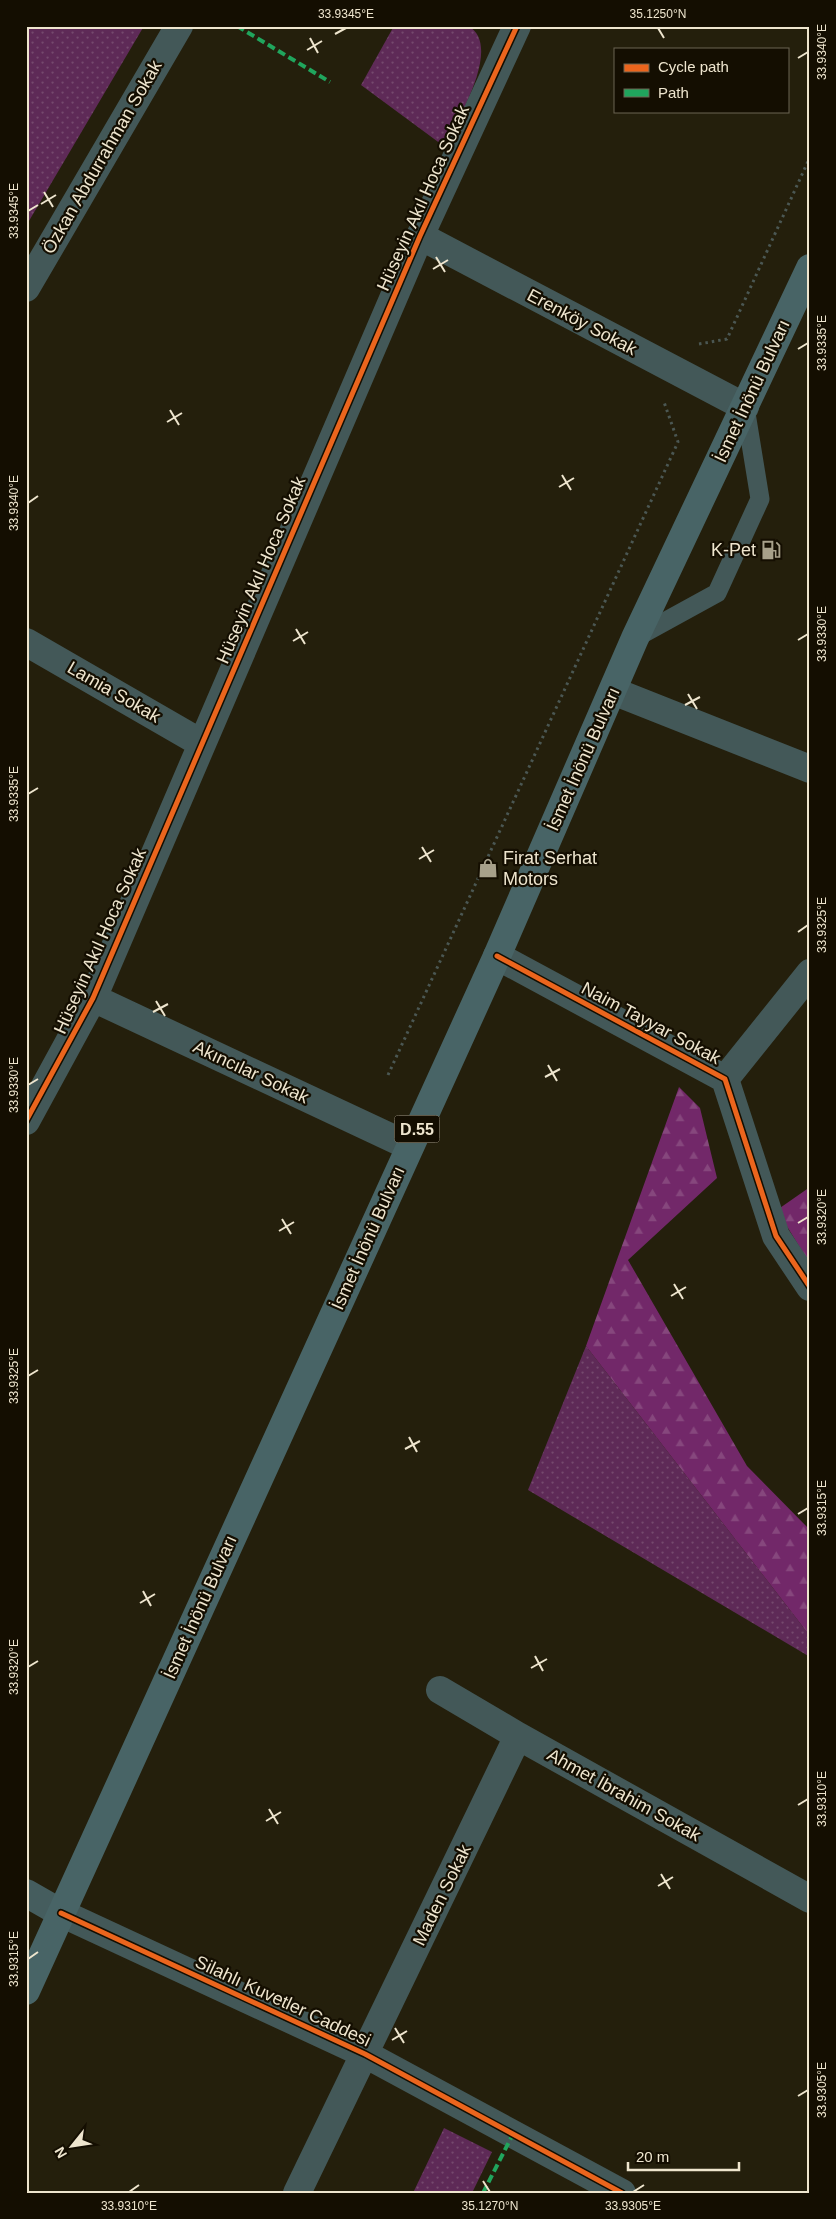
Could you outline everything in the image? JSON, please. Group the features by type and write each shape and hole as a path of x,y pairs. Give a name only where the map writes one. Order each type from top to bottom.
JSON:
{"main road":[{"name":"İsmet İnönü Bulvarı","path":"26,1991 497,956 635,638 810,268"},
{"path":"26,1893 61,1913"}],"street":[{"name":"Özkan Abdurrahman Sokak","path":"26,288 179,26"},
{"name":"Hüseyin Akıl Hoca Sokak","path":"26,1121 93,998 420,236 516,26"},
{"name":"Erenköy Sokak","path":"420,236 745,407"},
{"name":"Lamia Sokak","path":"26,642 201,743"},
{"path":"613,691 810,769"},
{"name":"Naim Tayyar Sokak","path":"497,956 725,1079 776,1236 810,1287"},
{"path":"725,1079 810,973"},
{"name":"Akıncılar Sokak","path":"93,998 409,1146"},
{"name":"Ahmet İbrahim Sokak","path":"440,1690 518,1736 810,1899"},
{"name":"Maden Sokak","path":"297,2193 518,1736"},
{"name":"Silahlı Kuvetler Caddesi","path":"61,1913 365,2054 622,2193"}],"lane":[{"path":"635,638 718,594 760,499 745,407"}],"path":[{"path":"388,1075 678,442 664,402 689,345 727,339 810,157"}],"shaded area":[{"path":"26,26 144,26 26,226"},
{"path":"394,26 468,26 478,36 481,49 474,84 467,103 445,147 361,85"},
{"path":"586,1346 810,1636 810,1657 528,1490"},
{"path":"444,2128 492,2152 472,2193 413,2193"}],"green space":[{"path":"679,1087 700,1108 717,1178 628,1260 747,1466 810,1530 810,1636 586,1346"},
{"path":"810,1187 810,1264 777,1210"}],"marked path":[{"path":"237,26 330,82"},
{"path":"483,2193 513,2134"}],"cycle path":[{"path":"26,1121 93,998 420,236 517,26"},
{"path":"497,956 725,1079 776,1236 810,1287"},
{"path":"61,1913 365,2054 622,2193"}],"place":[{"name":"K-Pet","path":"771,550"},
{"name":"Firat Serhat Motors","path":"488,868"}]}
